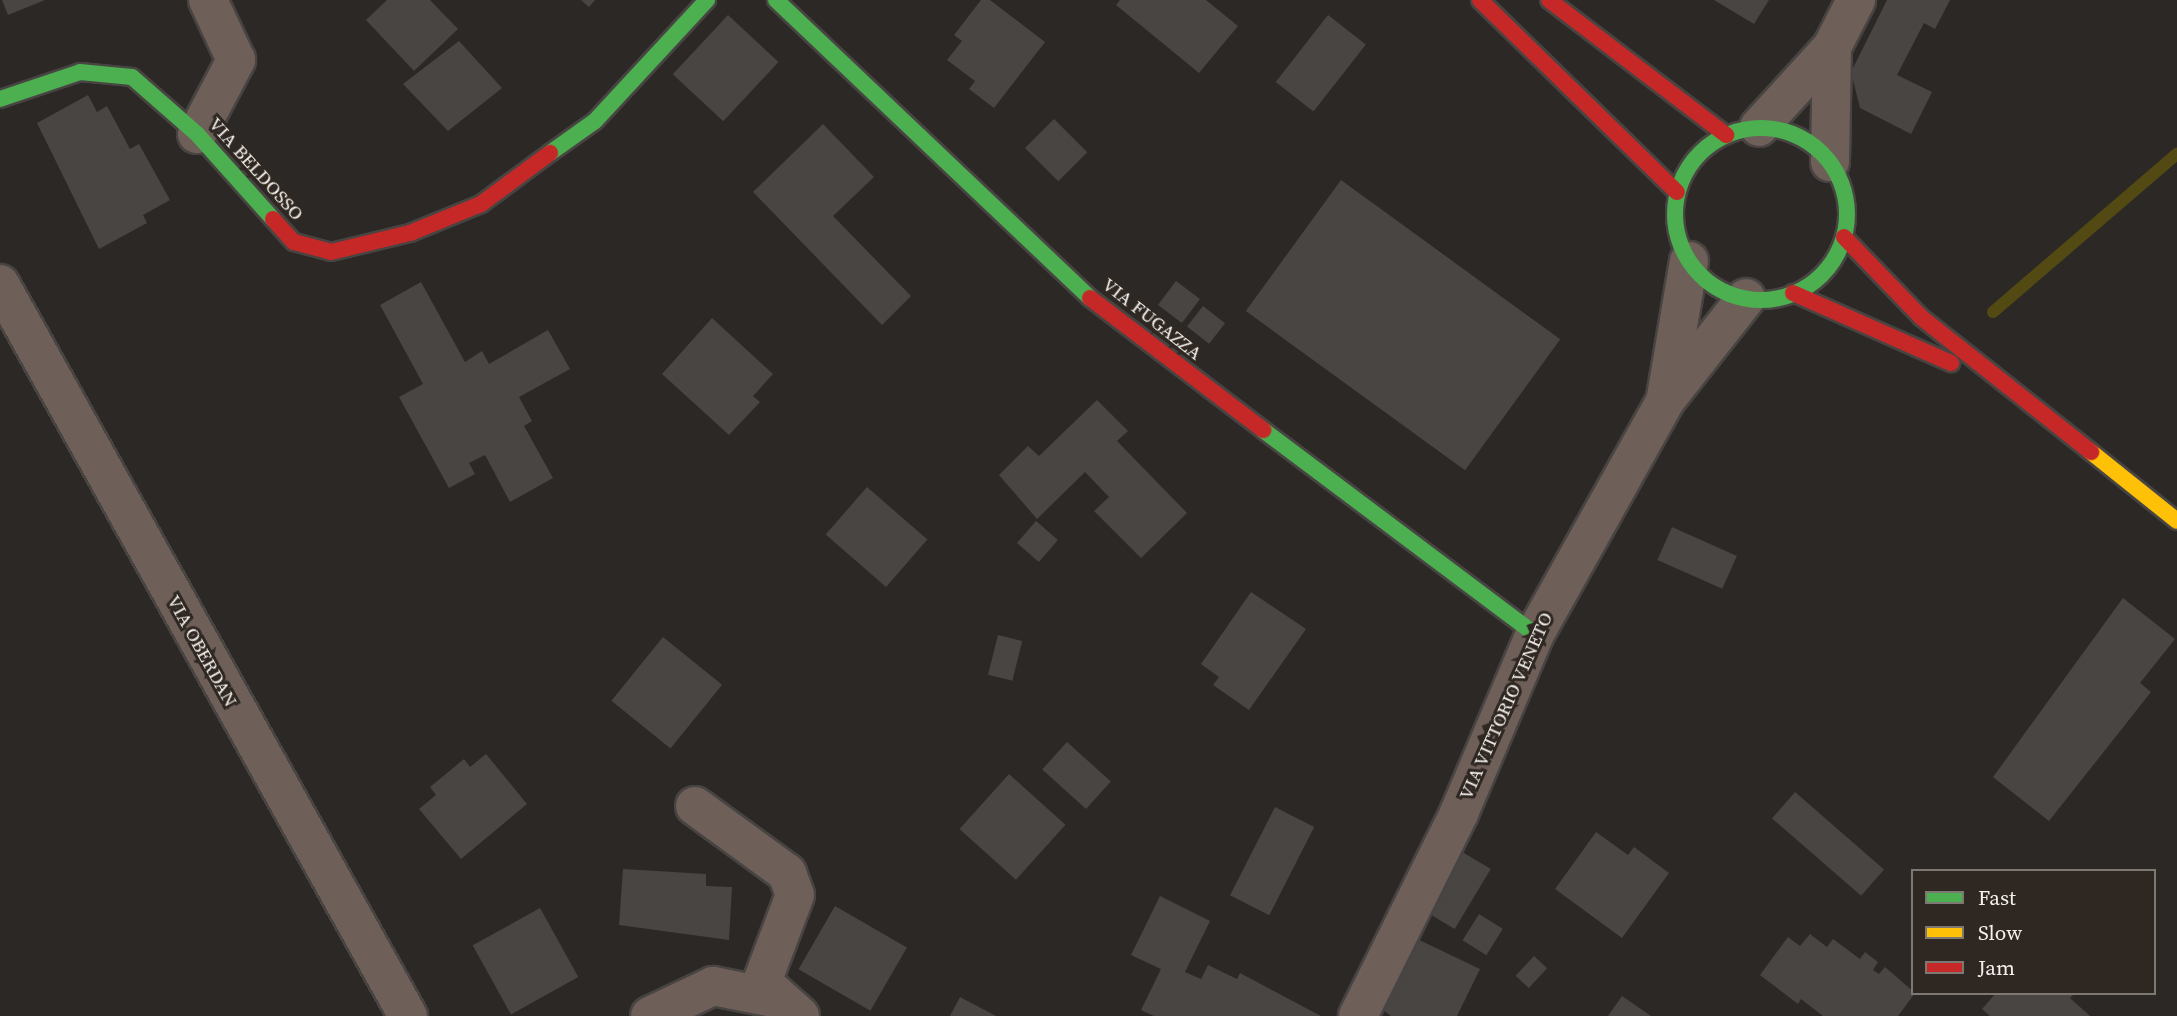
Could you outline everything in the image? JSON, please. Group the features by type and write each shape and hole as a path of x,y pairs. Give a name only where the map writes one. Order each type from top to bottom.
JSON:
{"street":[{"path":"197,134 236,60 208,0"},
{"name":"VIA BELDOSSO","path":"0,99 80,72 132,77 197,134 294,242 331,252 411,233 481,204 595,121 707,0"},
{"name":"VIA FUGAZZA","path":"776,0 1101,308 1535,634"},
{"path":"1480,0 1677,192"},
{"path":"1549,0 1743,131 1802,138 1830,162"},
{"path":"1832,47 1830,162 1846,199 1844,237 1822,274 1793,293 1746,298 1713,285 1689,261 1676,229 1677,192 1694,160 1743,131 1832,47 1856,0"},
{"path":"1844,237 1922,318 2020,400 2177,522"},
{"name":"VIA VITTORIO VENETO","path":"1665,401 1689,261"},
{"name":"VIA OBERDAN","path":"0,284 408,1016"},
{"path":"1793,293 1908,340 2020,400"},
{"name":"VIA VITTORIO VENETO","path":"1358,1016 1459,813 1535,634 1665,401 1746,298"},
{"path":"695,806 787,873 795,895 762,982 789,1008"},
{"path":"650,1016 713,986 789,1008"}],"building":[{"path":"2,0 45,0 8,15"},
{"path":"387,0 430,0 458,29 414,71 366,20"},
{"path":"581,0 595,0 589,7"},
{"path":"981,0 990,0 1045,42 994,108 969,89 975,81 947,60 962,41 954,35"},
{"path":"1120,0 1206,0 1238,26 1199,73 1116,5"},
{"path":"1714,0 1769,0 1754,24"},
{"path":"1887,0 1950,0 1935,29 1924,23 1897,75 1932,92 1911,134 1860,108 1851,72"},
{"path":"728,15 778,62 723,121 673,74"},
{"path":"1328,15 1366,45 1313,112 1276,82"},
{"path":"459,41 502,88 448,131 403,84"},
{"path":"88,95 97,112 107,106 130,149 139,144 170,200 143,215 147,223 99,249 37,123"},
{"path":"1054,119 1087,152 1058,181 1025,148"},
{"path":"823,124 874,177 833,216 911,296 882,325 753,192"},
{"path":"1341,180 1560,339 1465,470 1246,311"},
{"path":"1176,281 1200,299 1182,323 1158,305"},
{"path":"421,282 465,362 482,351 489,364 548,330 570,369 519,397 532,421 524,426 553,478 510,502 485,455 469,463 475,474 449,488 399,397 423,384 380,305"},
{"path":"1203,306 1225,323 1209,344 1187,326"},
{"path":"712,318 773,374 753,396 760,402 729,435 662,374"},
{"path":"1097,400 1128,431 1117,441 1187,513 1141,558 1094,511 1109,497 1085,472 1037,519 999,475 1028,446 1039,456"},
{"path":"867,487 927,539 886,587 826,535"},
{"path":"1036,521 1058,540 1039,562 1017,543"},
{"path":"1672,527 1737,556 1722,589 1657,560"},
{"path":"1251,592 1306,629 1249,710 1213,685 1219,677 1201,664"},
{"path":"2123,598 2175,639 2140,683 2151,692 2049,821 1993,777"},
{"path":"998,635 1022,641 1012,681 988,675"},
{"path":"663,637 722,685 670,749 611,701"},
{"path":"1067,742 1111,781 1086,809 1042,769"},
{"path":"486,754 527,804 461,859 419,809 436,795 430,787 464,759 470,767"},
{"path":"1009,774 1065,825 1016,880 959,829"},
{"path":"1795,792 1884,869 1861,896 1772,818"},
{"path":"1275,807 1314,827 1269,915 1230,895"},
{"path":"1596,832 1628,855 1634,847 1669,873 1622,938 1555,889"},
{"path":"1459,850 1491,869 1455,929 1423,910"},
{"path":"623,869 706,874 706,886 732,887 729,940 619,925"},
{"path":"1160,896 1210,921 1185,972 1201,979 1208,965 1237,979 1240,973 1321,1016 1154,1016 1141,1010 1161,969 1131,955"},
{"path":"835,906 907,948 870,1011 798,969"},
{"path":"540,908 578,977 511,1014 473,945"},
{"path":"1479,914 1503,929 1486,955 1463,940"},
{"path":"1810,934 1827,947 1833,939 1860,959 1865,952 1878,962 1873,970 1879,974 1885,967 1911,990 1911,995 1914,995 1898,1016 1823,1016 1801,999 1798,1004 1760,975 1788,937 1800,946"},
{"path":"1413,937 1480,969 1457,1016 1391,1016 1379,1007"},
{"path":"1534,956 1547,968 1529,988 1516,976"},
{"path":"1994,995 2073,995 2070,998 2090,1016 1990,1016 1982,1009"},
{"path":"1622,996 1651,1016 1608,1016"},
{"path":"960,997 996,1016 950,1016"}],"waterway":[{"path":"1993,312 2177,154"}],"traffic: fast":[{"path":"550,153 595,121 707,0"},
{"path":"776,0 1090,298"},
{"path":"0,99 80,72 132,77 197,134 273,219"},
{"path":"1761,128 1794,135 1822,153 1840,181 1847,214 1840,247 1822,275 1794,293 1761,300 1728,293 1700,275 1682,247 1675,214 1682,181 1700,153 1728,135 1761,128"},
{"path":"1263,430 1535,634"}],"traffic: slow":[{"path":"2091,452 2177,521"}],"traffic: jam":[{"path":"1480,0 1677,192"},
{"path":"1549,0 1726,135"},
{"path":"273,219 294,242 331,252 410,233 481,204 550,153"},
{"path":"1844,237 1922,318 2091,452"},
{"path":"1793,293 1951,363"},
{"path":"1090,298 1263,430"}]}
